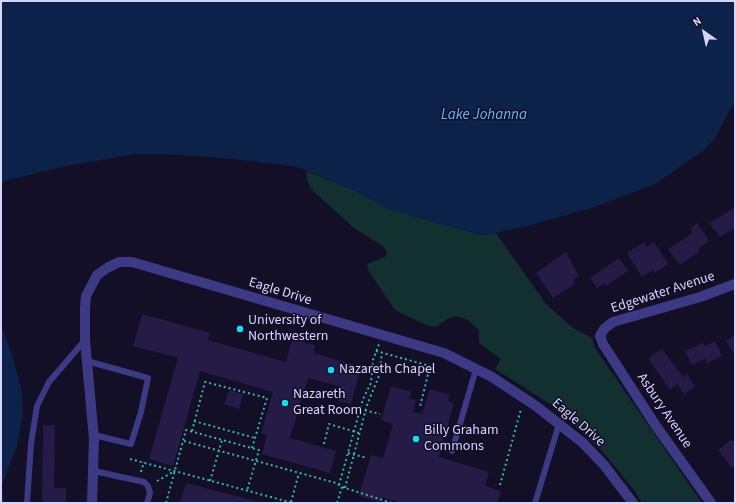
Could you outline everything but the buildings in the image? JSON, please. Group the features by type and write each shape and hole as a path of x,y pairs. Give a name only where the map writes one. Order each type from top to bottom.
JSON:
{"street":[{"name":"Eagle Drive","path":"92,503 94,435 85,340 86,296 98,275 107,268 119,262 132,262 444,353 492,377 524,398 583,442 604,465 633,503"},
{"name":"Edgewater Avenue","path":"602,332 613,322 700,297 735,284"},
{"name":"Asbury Avenue","path":"602,332 600,336 603,344 656,426 711,503"}],"lane":[{"path":"27,503 31,444 37,406 49,382 85,340"},
{"path":"87,361 148,378 141,412 131,444 94,435"},
{"path":"452,451 476,369"},
{"path":"535,503 559,424"},
{"path":"94,471 144,482 148,486 150,493 147,503"}],"path":[{"path":"338,485 360,409 371,383 376,351 382,336"},
{"path":"376,351 430,366 420,408"},
{"path":"345,488 366,410 379,376 382,352"},
{"path":"192,431 205,382 266,398 252,448"},
{"path":"500,485 524,398"},
{"path":"360,409 380,414"},
{"path":"194,421 255,438"},
{"path":"324,444 329,424 360,433"},
{"path":"166,503 186,430 259,450 247,490"},
{"path":"210,481 222,440"},
{"path":"184,441 299,473 392,503"},
{"path":"348,452 367,458"},
{"path":"130,459 291,503 299,473"},
{"path":"141,472 144,462"},
{"path":"157,481 175,471"},
{"path":"337,503 342,487"}],"green space":[{"path":"306,171 356,191 388,209 481,235 496,233 546,304 573,328 592,338 595,348 702,503 642,503 634,490 603,452 579,429 550,404 495,369 501,359 479,343 479,330 468,320 455,316 447,319 436,327 426,325 395,310 368,270 367,264 385,257 387,253 384,247 354,228 312,190 307,180"}],"water":[{"name":"Lake Johanna","path":"1,1 735,1 735,100 715,139 703,151 655,184 595,207 527,226 491,234 481,235 388,209 356,191 297,167 234,159 165,154 134,154 62,167 1,182"},
{"path":"1,325 12,354 22,393 23,415 17,446 2,485 4,503 1,503"}],"place":[{"name":"University of Northwestern","path":"240,329"},
{"name":"Nazareth Chapel","path":"331,370"},
{"name":"Nazareth Great Room","path":"285,403"},
{"name":"Billy Graham Commons","path":"416,439"}]}
